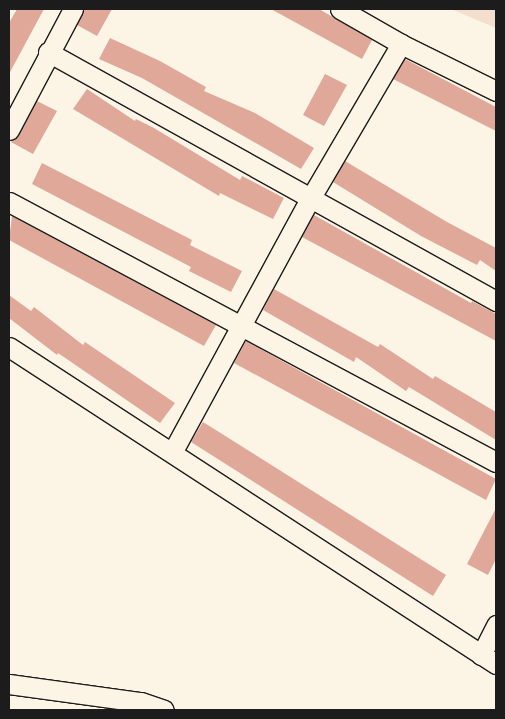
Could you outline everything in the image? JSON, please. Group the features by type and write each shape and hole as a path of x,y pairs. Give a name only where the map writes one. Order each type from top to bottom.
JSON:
{"lane":[{"path":"9,130 48,52 73,9"},
{"path":"340,9 401,44 496,90"},
{"path":"173,452 310,199 401,44"},
{"path":"48,52 496,301"},
{"path":"9,202 496,462"},
{"path":"9,347 173,452 489,660 496,625"},
{"path":"9,684 140,702 164,710"}],"shaded area":[{"path":"451,9 496,9 496,28"}],"building":[{"path":"17,9 44,9 9,74 9,23"},
{"path":"84,9 112,9 97,36 77,25"},
{"path":"271,9 319,9 372,40 362,59"},
{"path":"110,38 160,61 206,87 204,91 255,113 314,148 301,169 142,78 99,59"},
{"path":"405,59 496,107 496,131 393,79"},
{"path":"325,74 347,85 324,126 303,115"},
{"path":"87,89 135,121 136,119 154,128 240,180 242,176 284,198 273,219 220,193 219,196 73,109"},
{"path":"37,101 57,111 33,154 11,142 19,135"},
{"path":"345,161 447,222 496,248 496,271 480,260 477,265 421,236 333,182"},
{"path":"42,163 192,240 190,245 242,271 231,292 189,271 191,267 32,184"},
{"path":"314,215 471,303 472,301 496,314 496,341 302,237"},
{"path":"12,216 216,325 204,346 9,240"},
{"path":"274,289 378,347 380,344 433,379 435,376 496,412 496,440 409,387 406,391 356,357 354,362 263,310"},
{"path":"9,295 31,311 34,307 83,345 85,342 175,403 160,423 58,353 57,355 9,318"},
{"path":"246,341 496,479 486,500 234,363"},
{"path":"203,422 446,575 433,596 191,442"},
{"path":"496,508 496,559 488,575 467,564"}]}
